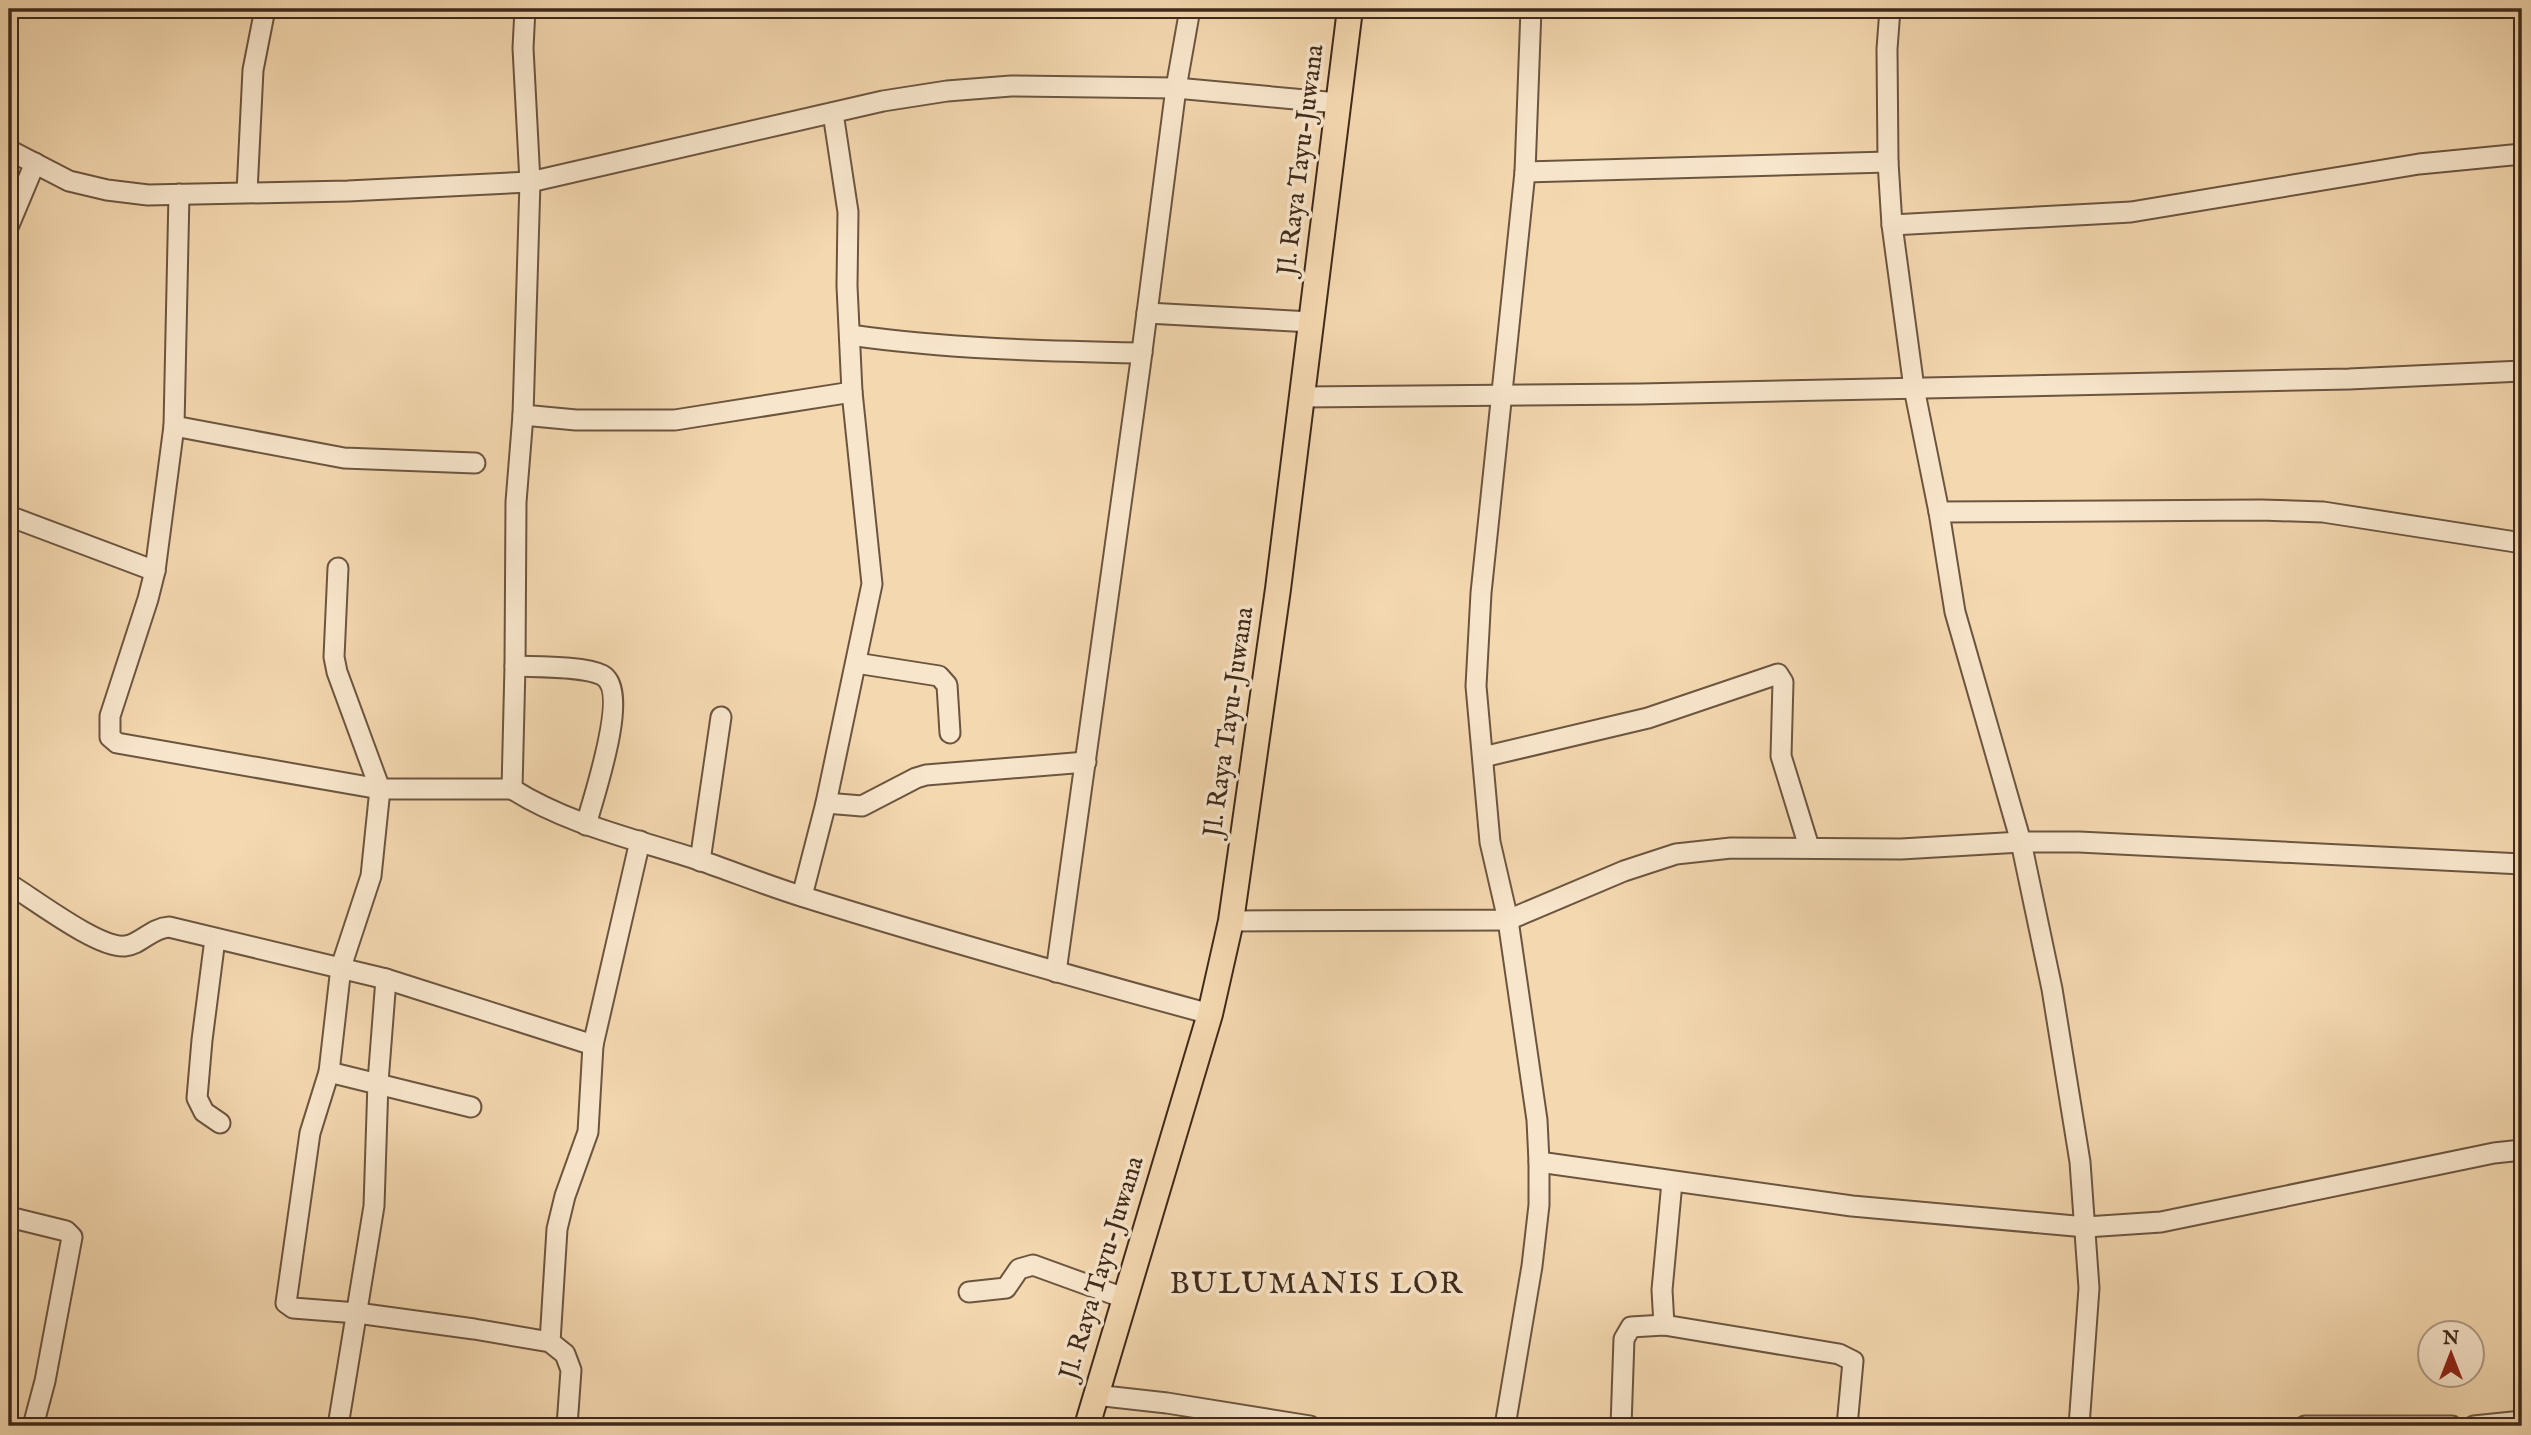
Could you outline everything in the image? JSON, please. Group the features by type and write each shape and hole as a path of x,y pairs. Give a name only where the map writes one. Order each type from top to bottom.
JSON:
{"main road":[{"name":"Jl. Raya Tayu-Juwana","path":"1087,1426 1210,1014 1231,921 1302,397 1350,9"}],"street":[{"path":"247,192 253,70 265,9"},
{"path":"512,789 516,502 523,415 530,181 523,48 525,9"},
{"path":"1056,972 1176,88 1191,9"},
{"path":"1505,1426 1532,1266 1539,1205 1539,1162 1537,1120 1507,920 1490,842 1476,686 1479,620 1525,172 1531,9"},
{"path":"1890,9 1887,49 1888,162 1892,225 1914,388 1939,512 1955,612 2021,842 2052,989 2080,1162 2089,1288 2080,1426"},
{"path":"9,150 69,181 107,190 148,195 348,191 530,181 884,101 947,91 1012,86 1176,88 1338,103"},
{"path":"802,896 826,803 872,584 852,392 847,286 848,212 834,113"},
{"path":"1892,225 2131,212 2419,164 2522,154"},
{"path":"1525,172 1888,162"},
{"path":"9,225 35,163"},
{"path":"180,194 174,426 155,571 110,716 110,737 117,743 380,789 512,789 533,802 586,825 802,896 1056,972 1210,1014"},
{"path":"1147,313 1311,322"},
{"path":"850,335 927,345 1026,351 1142,353"},
{"path":"1302,397 1914,388 2349,379 2522,372"},
{"path":"523,415 576,419 676,419 852,392"},
{"path":"174,426 344,458 475,463"},
{"path":"1939,512 2323,512 2522,543"},
{"path":"9,516 155,571"},
{"path":"338,568 334,657 337,672 380,789 371,876 341,967 329,1072 310,1133 286,1303 293,1308 474,1328 550,1342 565,1354 571,1370 568,1426"},
{"path":"856,663 944,679 947,685 950,733"},
{"path":"515,666 587,670 603,675 611,683 614,701 611,732 586,825"},
{"path":"1483,757 1648,718 1778,674 1783,682 1781,755 1809,847"},
{"path":"700,861 721,717"},
{"path":"826,803 862,806 926,775 1086,762"},
{"path":"550,1342 557,1229 565,1196 587,1132 593,1045 640,841"},
{"path":"1231,921 1507,920 1625,871 1676,854 1731,848 1901,849 2021,842 2174,845 2522,864"},
{"path":"9,884 94,938 114,947 128,946 154,930 169,927 386,979 593,1045"},
{"path":"215,939 197,1098 204,1112 220,1123"},
{"path":"338,1426 374,1206 386,979"},
{"path":"329,1072 379,1082 471,1107"},
{"path":"1539,1162 1852,1206 2086,1227 2161,1222 2494,1153 2522,1150"},
{"path":"1664,1325 1662,1290 1672,1182"},
{"path":"9,1217 66,1231 72,1237 45,1381 33,1426"},
{"path":"969,1292 1006,1289 1019,1269 1033,1265 1124,1298"},
{"path":"1621,1426 1624,1339 1631,1327 1664,1325 1839,1354 1853,1361 1847,1426"},
{"path":"1095,1395 1167,1403 1310,1426"},
{"path":"2474,1426 2522,1421"},
{"path":"2305,1426 2452,1426"}],"district":[{"name":"BULUMANIS LOR","path":"1317,1285"}]}
